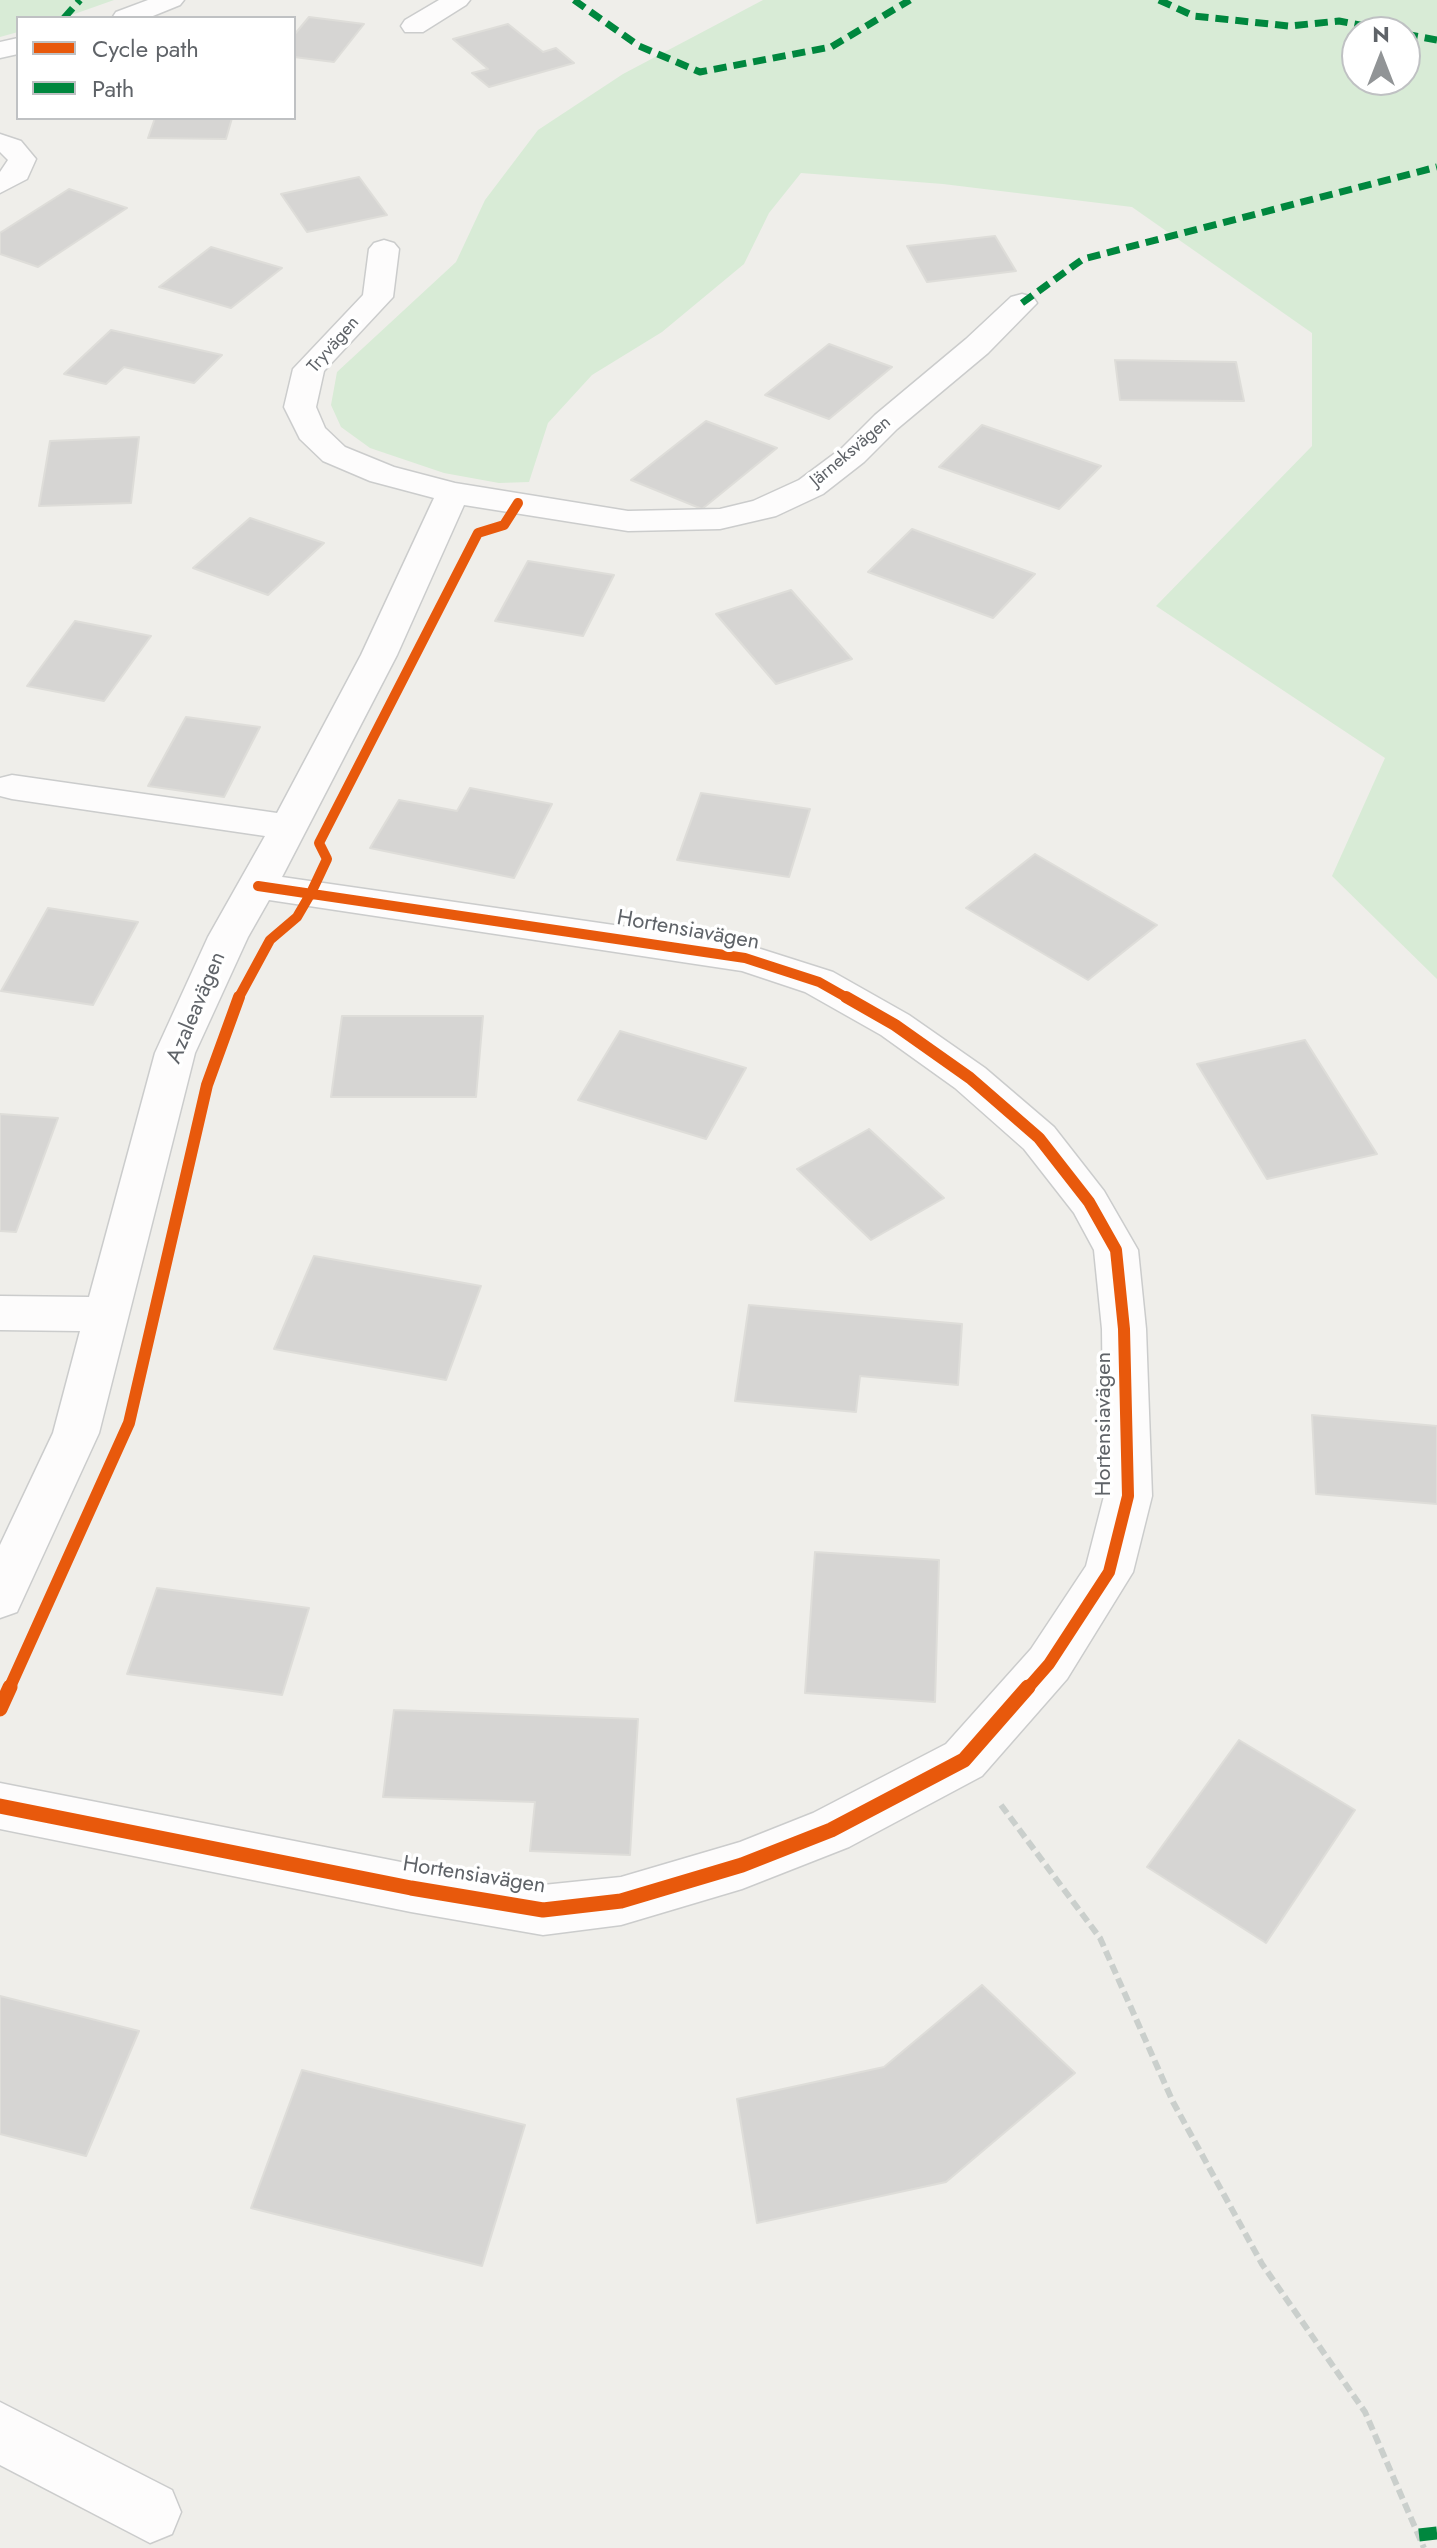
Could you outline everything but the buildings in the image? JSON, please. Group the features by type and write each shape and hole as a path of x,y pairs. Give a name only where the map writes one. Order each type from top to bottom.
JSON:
{"street":[{"path":"130,16 171,0"},
{"path":"414,26 457,0"},
{"path":"0,142 11,147 22,159 17,173 0,184"},
{"name":"Tryvägen","path":"384,249 378,297 309,369 300,407 311,432 334,454 382,474 453,493"},
{"name":"Järneksvägen","path":"453,493 628,521 720,519 764,509 811,487 853,455 886,422 977,346 1022,303"},
{"name":"Azaleavägen","path":"0,1597 76,1433 175,1053 228,937 379,655 453,493"},
{"path":"12,787 287,827"},
{"name":"Hortensiavägen","path":"0,1806 411,1888 543,1910 621,1901 742,1865 831,1830 964,1760 1049,1664 1109,1572 1128,1496 1124,1329 1116,1250 1089,1202 1039,1138 970,1078 895,1025 819,982 745,958 258,886"},
{"path":"0,1313 107,1314"},
{"path":"0,2432 150,2512"}],"path":[{"path":"964,1760 1027,1836 1100,1938 1173,2102 1262,2264 1365,2412 1424,2548"}],"green space":[{"path":"0,0 114,0 69,16 16,16 16,33 0,37"},
{"path":"763,0 1437,0 1437,979 1332,876 1385,758 1156,606 1312,446 1312,333 1132,207 943,184 801,173 769,213 744,264 662,332 592,375 548,423 529,482 499,483 444,473 370,448 341,427 331,405 337,372 456,262 485,200 538,130 623,74"}],"marked path":[{"path":"66,16 80,0"},
{"path":"574,0 639,46 700,72 831,47 910,0"},
{"path":"1159,0 1194,16 1289,26 1341,21"},
{"path":"1421,37 1437,40"},
{"path":"1022,303 1083,259 1437,167"},
{"path":"1419,2535 1437,2533"}],"cycle path":[{"path":"0,1709 129,1423 207,1085 234,1006 270,940 297,917 311,893 327,859 319,843 478,533 504,525 518,503"},
{"path":"0,1806 411,1888 543,1910 621,1901 742,1865 831,1830 964,1760 1049,1664 1109,1572 1128,1496 1124,1329 1116,1250 1089,1202 1039,1138 970,1078 895,1025 819,982 745,958 258,886"}]}
